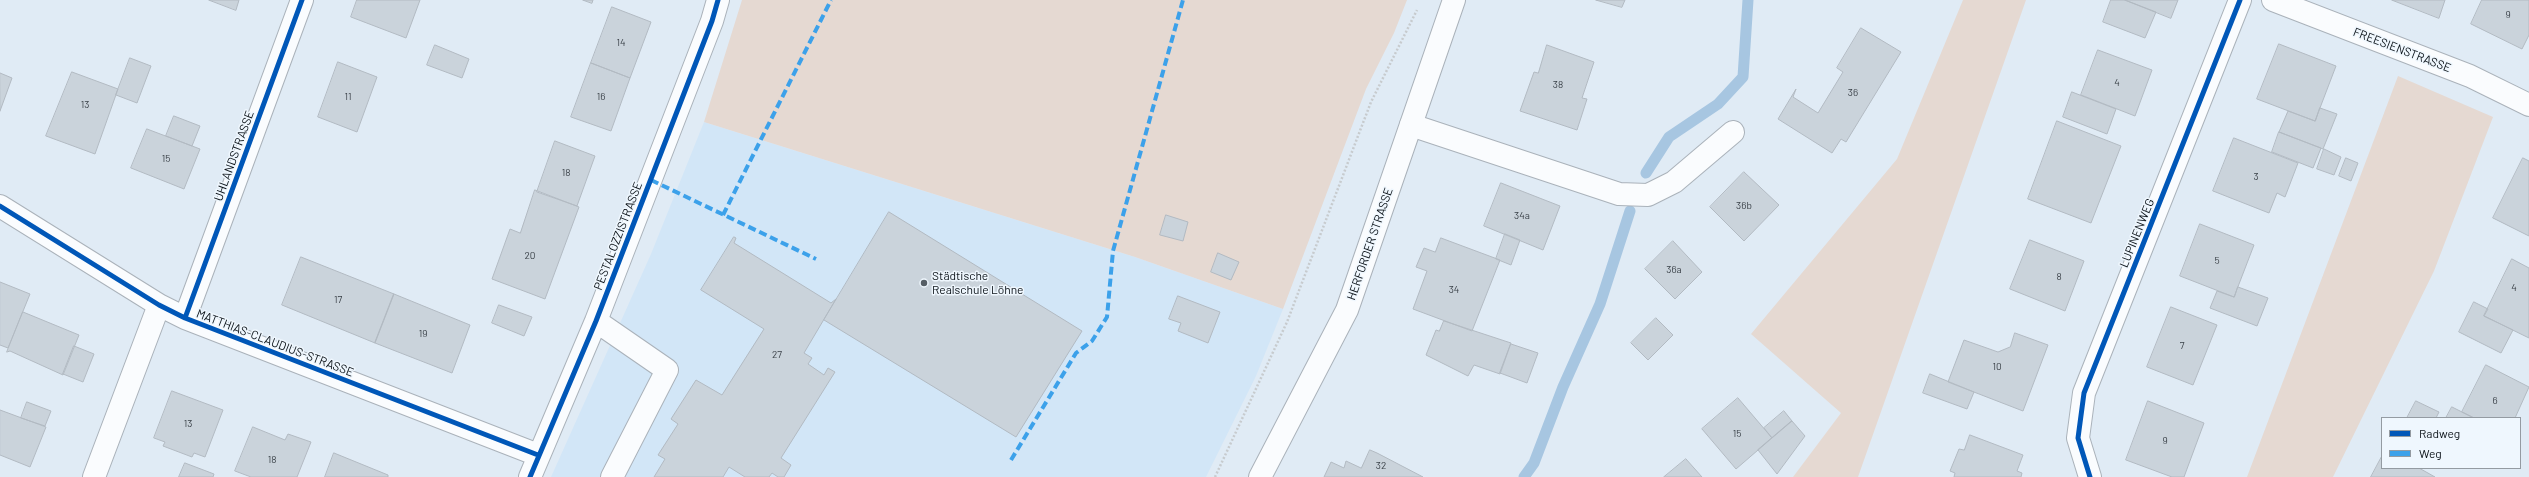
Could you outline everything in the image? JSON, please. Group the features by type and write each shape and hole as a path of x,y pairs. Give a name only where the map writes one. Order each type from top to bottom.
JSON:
{"street":[{"name":"UHLANDSTRASSE","path":"184,318 302,0"},
{"name":"PESTALOZZISTRASSE","path":"530,477 538,455 596,321 718,0"},
{"name":"HERFORDER STRASSE","path":"1260,477 1347,310 1454,0"},
{"name":"LUPINENWEG","path":"2090,477 2078,438 2084,393 2240,0"},
{"name":"FREESIENSTRASSE","path":"2273,0 2470,76 2529,105"},
{"path":"1411,125 1620,194 1648,195 1674,182 1733,132"},
{"name":"MATTHIAS-CLAUDIUS-STRASSE","path":"0,206 159,306 184,318 538,455"},
{"path":"94,477 159,306"},
{"path":"596,321 667,370 612,477"}],"path":[{"path":"1215,477 1287,322 1370,102 1419,7"}],"shaded area":[{"path":"742,0 1407,0 1394,33 1366,89 1283,309 1135,257 704,122"},
{"path":"1963,0 2026,0 1858,477 1793,477 1841,413 1751,334 1897,159"},
{"path":"2398,76 2493,117 2434,271 2333,477 2247,477"},
{"name":"Städtische Realschule Löhne","path":"704,122 1135,257 1283,309 1256,376 1206,477 551,477 651,254"}],"building":[{"path":"209,0 239,0 236,10"},
{"path":"357,0 420,0 406,38 351,17"},
{"path":"583,0 593,0 592,3"},
{"path":"1596,0 1625,0 1622,7"},
{"path":"2111,0 2125,0 2156,12 2145,38 2103,22"},
{"path":"2125,0 2178,0 2171,18"},
{"path":"2392,0 2445,0 2439,18"},
{"path":"2482,0 2529,0 2529,35 2522,49 2471,24"},
{"path":"612,7 651,22 630,78 591,63"},
{"path":"1861,28 1901,52 1846,142 1841,139 1832,153 1778,119 1796,89 1793,97 1818,113 1843,72 1837,68"},
{"path":"2279,44 2336,66 2315,121 2257,99"},
{"path":"435,45 469,59 462,78 427,65"},
{"path":"1547,45 1594,62 1582,98 1587,99 1577,130 1520,111 1534,72 1538,73"},
{"path":"2098,50 2152,70 2135,116 2081,95"},
{"path":"130,58 151,66 137,103 116,95"},
{"path":"338,62 377,77 357,132 318,117"},
{"path":"591,63 630,78 611,131 571,117"},
{"path":"72,72 118,89 95,154 46,136"},
{"path":"0,73 12,78 0,111"},
{"path":"2072,92 2116,109 2107,134 2063,117"},
{"path":"2320,108 2337,114 2323,149 2279,132 2288,111 2315,121"},
{"path":"174,116 200,126 192,146 166,136"},
{"path":"2057,121 2121,146 2091,223 2028,199"},
{"path":"147,129 200,149 184,189 131,168"},
{"path":"2279,132 2321,148 2313,168 2272,152"},
{"path":"2234,138 2298,163 2285,197 2277,193 2269,213 2213,191"},
{"path":"555,141 595,156 577,206 537,192"},
{"path":"2324,149 2341,157 2334,175 2317,169"},
{"path":"2346,158 2358,163 2351,181 2339,176"},
{"path":"2523,158 2529,161 2529,236 2493,218"},
{"path":"1744,172 1779,205 1744,241 1710,207"},
{"path":"1501,183 1560,206 1543,250 1484,226"},
{"path":"535,190 579,207 545,299 492,279 510,229 520,233"},
{"path":"889,212 1082,331 1016,437 824,320"},
{"path":"1166,215 1188,222 1183,241 1160,235"},
{"path":"2200,224 2254,245 2234,297 2180,276"},
{"path":"1505,234 1520,240 1511,265 1496,259"},
{"path":"734,237 736,238 734,243 831,303 836,299 804,353 812,358 808,364 824,375 828,368 835,372 781,458 791,465 784,477 778,477 772,473 769,477 745,477 729,467 723,477 654,477 665,459 658,455 678,424 671,419 696,380 722,395 764,329 701,290"},
{"path":"1441,238 1500,260 1472,331 1413,309 1427,271 1416,267 1424,248 1435,252"},
{"path":"2030,240 2084,261 2065,311 2010,289"},
{"path":"1673,241 1702,272 1675,299 1645,269"},
{"path":"1218,253 1239,262 1231,280 1211,272"},
{"path":"301,257 394,294 375,343 282,305"},
{"path":"2512,259 2529,268 2529,338 2484,316"},
{"path":"0,282 30,294 8,348 0,345"},
{"path":"2238,287 2268,298 2257,326 2210,308 2217,291 2234,297"},
{"path":"394,294 470,325 452,373 375,343"},
{"path":"1178,296 1220,312 1208,343 1178,331 1181,323 1169,319"},
{"path":"2474,302 2488,309 2484,316 2513,330 2501,353 2459,332"},
{"path":"499,305 532,317 524,336 492,323"},
{"path":"2171,307 2217,325 2193,385 2147,367"},
{"path":"23,312 79,335 63,375 10,351 7,352"},
{"path":"1656,318 1673,335 1648,360 1631,343"},
{"path":"1444,321 1511,343 1500,374 1474,365 1468,376 1426,355 1436,330 1439,331"},
{"path":"2015,333 2048,345 2023,411 1948,382 1964,340 1998,352 2010,347"},
{"path":"1511,344 1538,353 1527,383 1500,373"},
{"path":"74,346 94,354 83,382 63,374"},
{"path":"2486,365 2529,387 2515,417 2472,417 2462,412"},
{"path":"1930,374 1974,392 1967,409 1923,393"},
{"path":"172,391 223,410 205,457 194,453 192,457 163,446 165,442 154,438"},
{"path":"1738,398 1772,438 1736,469 1702,429"},
{"path":"2148,401 2204,423 2184,477 2172,477 2126,460"},
{"path":"2416,401 2439,412 2436,417 2408,417"},
{"path":"27,402 51,411 45,426 21,418"},
{"path":"2452,407 2472,417 2447,417"},
{"path":"0,410 46,427 30,467 0,455"},
{"path":"1784,411 1792,421 1772,438 1764,428"},
{"path":"1792,421 1805,436 1777,474 1758,450"},
{"path":"253,427 285,440 288,434 311,442 297,477 251,477 235,471"},
{"path":"1970,435 2023,455 2017,471 2022,473 2021,477 1954,477 1955,473 1950,471 1959,449 1964,450"},
{"path":"1370,450 1423,477 1324,477 1331,462 1344,468 1346,461 1361,468"},
{"path":"334,453 388,475 388,477 325,477"},
{"path":"2381,458 2381,469 2421,469 2435,477 2371,477"},
{"path":"1686,459 1702,477 1664,477"},
{"path":"185,463 214,474 213,477 179,477"}],"waterway":[{"path":"1646,173 1669,137 1718,104 1743,77 1748,0"},
{"path":"1524,477 1534,463 1563,387 1600,304 1630,211"}],"marked path":[{"path":"723,215 831,0"},
{"path":"1011,460 1076,353 1092,341 1107,317 1113,251 1183,0"},
{"path":"651,180 816,259"}],"cycle path":[{"path":"185,318 302,0"},
{"path":"530,477 596,321 712,21 718,0"},
{"path":"2090,477 2078,438 2084,393 2240,0"},
{"path":"0,206 159,305 185,318 538,455"}],"place":[{"name":"Städtische Realschule Löhne","path":"924,283"}]}
